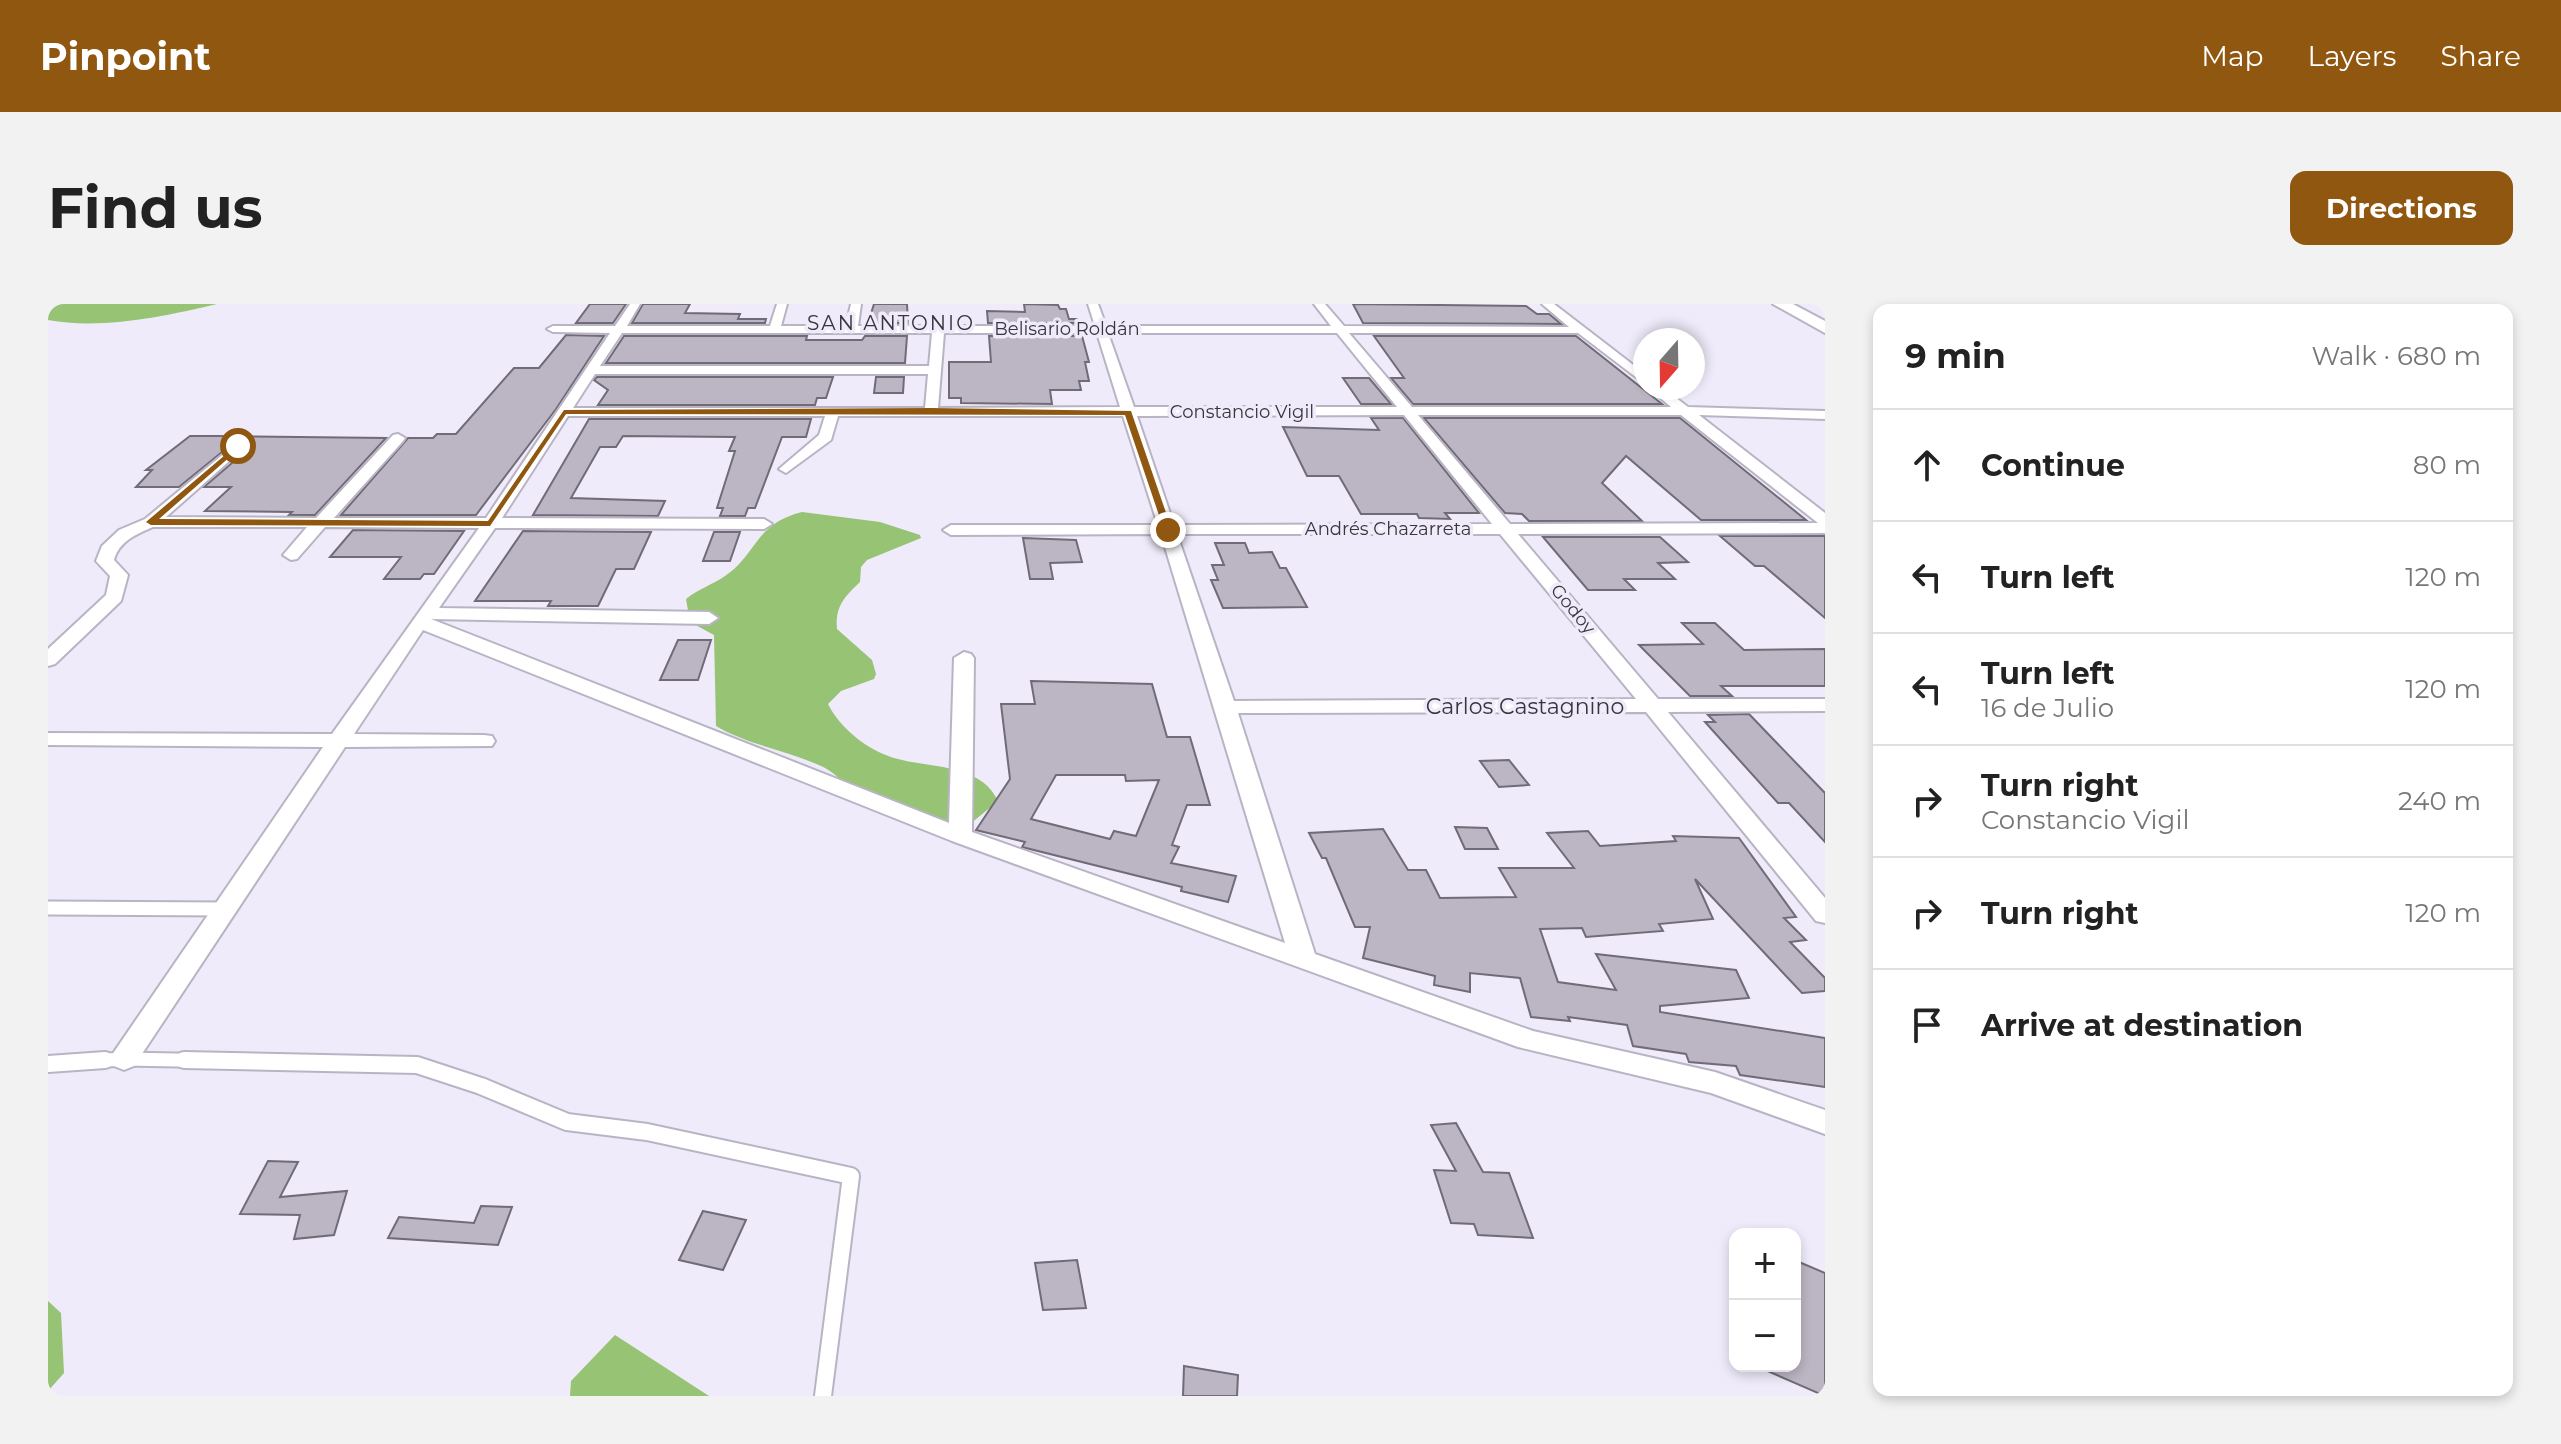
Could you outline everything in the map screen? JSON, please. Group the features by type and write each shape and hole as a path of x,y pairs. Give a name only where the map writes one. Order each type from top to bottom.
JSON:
{"main road":[{"path":"1781,304 1825,328"},
{"path":"1795,304 1825,320"}],"street":[{"path":"124,1059 338,741 490,524 635,304"},
{"path":"774,330 782,304"},
{"path":"851,330 856,304"},
{"path":"1093,304 1226,707 1303,959"},
{"name":"Godoy","path":"1319,304 1825,915"},
{"path":"1547,304 1633,371"},
{"name":"Belisario Roldán","path":"553,329 1581,330"},
{"path":"931,411 938,329"},
{"path":"592,370 935,370"},
{"path":"1671,400 1825,521"},
{"path":"786,469 826,437 833,410"},
{"name":"Constancio Vigil","path":"564,412 1686,411 1825,415"},
{"path":"291,555 398,438"},
{"path":"48,660 115,597 119,575 105,561 108,550 125,533 151,522 238,446"},
{"path":"151,522 764,524"},
{"name":"Andrés Chazarreta","path":"951,530 1825,528"},
{"path":"424,618 709,618"},
{"path":"424,618 960,836 1528,1040 1715,1083 1825,1122"},
{"path":"960,836 964,658"},
{"name":"Carlos Castagnino","path":"1226,707 1825,705"},
{"path":"48,739 484,741"}],"lane":[{"path":"48,908 225,909"},
{"path":"48,1064 124,1059 417,1065 481,1086 567,1122 647,1132 851,1176 823,1396"}],"green space":[{"path":"48,304 217,304 155,317 68,323 48,320"},
{"path":"802,512 880,522 920,535 921,538 867,560 861,567 860,582 839,608 837,629 872,660 876,674 874,679 841,691 828,704 847,730 874,750 894,758 966,773 990,789 998,801 964,829 875,810 821,766 716,726 714,635 690,622 686,599 736,568 774,524"},
{"path":"48,1301 61,1313 64,1373 48,1391"},
{"path":"615,1335 709,1396 570,1396 571,1381"}],"building":[{"path":"590,304 626,304 613,323 576,323"},
{"path":"643,304 690,304 685,313 740,314 738,319 766,319 765,323 632,323"},
{"path":"874,304 907,304 908,323 868,323"},
{"path":"1024,304 1058,305 1060,309 1066,309 1069,319 1077,319 1078,323 988,323 987,311 1025,312"},
{"path":"1353,304 1526,306 1537,314 1549,314 1561,324 1363,323"},
{"path":"566,335 604,336 556,409 476,515 341,515 408,438 456,434 514,368 539,368"},
{"path":"624,336 807,336 806,340 862,340 865,336 907,336 905,363 606,363"},
{"path":"989,336 1082,336 1089,362 1085,362 1089,381 1079,381 1081,390 1050,390 1052,404 961,403 961,398 949,398 949,362 991,362"},
{"path":"1374,336 1576,336 1633,381 1633,400 1657,400 1662,404 1413,404 1391,378 1404,378"},
{"path":"597,377 833,377 826,398 817,398 815,405 598,405 608,390 594,380"},
{"path":"876,377 904,377 903,393 874,393"},
{"path":"1343,378 1369,378 1391,404 1361,404"},
{"path":"1371,418 1403,418 1479,513 1445,513 1450,519 1419,518 1417,514 1361,514 1339,476 1307,476 1283,427 1379,430"},
{"path":"1424,418 1680,418 1806,520 1701,520 1626,456 1602,483 1642,521 1529,521 1522,514 1505,513"},
{"path":"589,419 811,419 806,437 782,437 755,508 748,508 745,516 720,516 723,508 717,508 735,451 729,451 735,437 623,436 616,447 600,447 571,498 665,501 658,516 533,515"},
{"path":"190,436 386,438 315,515 289,515 292,512 205,511 231,487 204,487 246,451 248,445 238,439 179,487 136,487 152,470 146,470"},
{"path":"353,530 464,531 434,574 424,574 420,579 384,579 401,557 330,557"},
{"path":"523,531 651,532 634,569 616,569 598,606 548,606 551,601 475,601"},
{"path":"714,532 740,532 730,561 703,561"},
{"path":"1720,536 1825,536 1825,618 1764,566 1755,566"},
{"path":"1543,537 1660,537 1688,562 1658,563 1675,579 1624,579 1635,590 1588,590"},
{"path":"1023,538 1076,540 1082,562 1050,563 1053,579 1030,579"},
{"path":"1215,543 1245,543 1249,553 1272,552 1280,568 1286,568 1307,607 1223,608 1211,580 1218,580 1212,565 1224,565"},
{"path":"1682,623 1715,623 1744,650 1825,649 1825,686 1721,686 1732,696 1690,696 1639,645 1703,644"},
{"path":"678,640 711,640 698,680 660,680"},
{"path":"1031,681 1152,684 1167,737 1190,737 1210,805 1187,805 1172,845 1179,847 1171,863 1236,876 1228,902 1181,891 1182,887 1022,847 1025,842 976,830 1010,779 1001,704 1035,704","holes":["1056,775 1125,775 1126,781 1159,780 1136,836 1114,831 1110,839 1031,819"]},
{"path":"1749,714 1825,793 1825,842 1789,803 1778,803 1705,722 1715,722 1708,715"},
{"path":"1509,760 1529,785 1499,787 1480,761"},
{"path":"1455,827 1487,828 1498,849 1465,849"},
{"path":"1383,829 1408,870 1426,870 1440,898 1516,897 1499,868 1574,868 1547,833 1588,831 1600,846 1676,841 1673,836 1739,838 1796,917 1784,918 1806,940 1790,942 1825,978 1825,991 1802,993 1695,879 1713,919 1659,924 1663,931 1586,937 1582,928 1540,929 1558,982 1616,990 1596,954 1736,970 1749,998 1660,1006 1660,1012 1825,1038 1825,1087 1740,1075 1736,1066 1689,1062 1686,1054 1633,1046 1627,1025 1568,1017 1570,1021 1531,1017 1520,978 1470,973 1470,992 1434,985 1435,976 1363,958 1370,927 1355,927 1326,858 1322,858 1309,833"},
{"path":"1456,1123 1483,1172 1509,1173 1533,1238 1478,1235 1474,1224 1451,1223 1434,1170 1456,1171 1431,1125"},
{"path":"268,1161 298,1162 280,1197 347,1191 334,1235 294,1239 300,1215 240,1214"},
{"path":"481,1206 512,1207 498,1245 388,1238 399,1217 474,1223"},
{"path":"703,1211 746,1220 723,1270 679,1260"},
{"path":"1077,1260 1086,1308 1043,1310 1035,1263"},
{"path":"1801,1263 1825,1273 1825,1396 1770,1372 1801,1372"},
{"path":"1184,1366 1238,1375 1237,1396 1183,1396"}],"district":[{"name":"SAN ANTONIO","path":"891,323"}],"route":[{"path":"238,446 151,522 490,524 564,412 1128,412 1168,530"}]}
